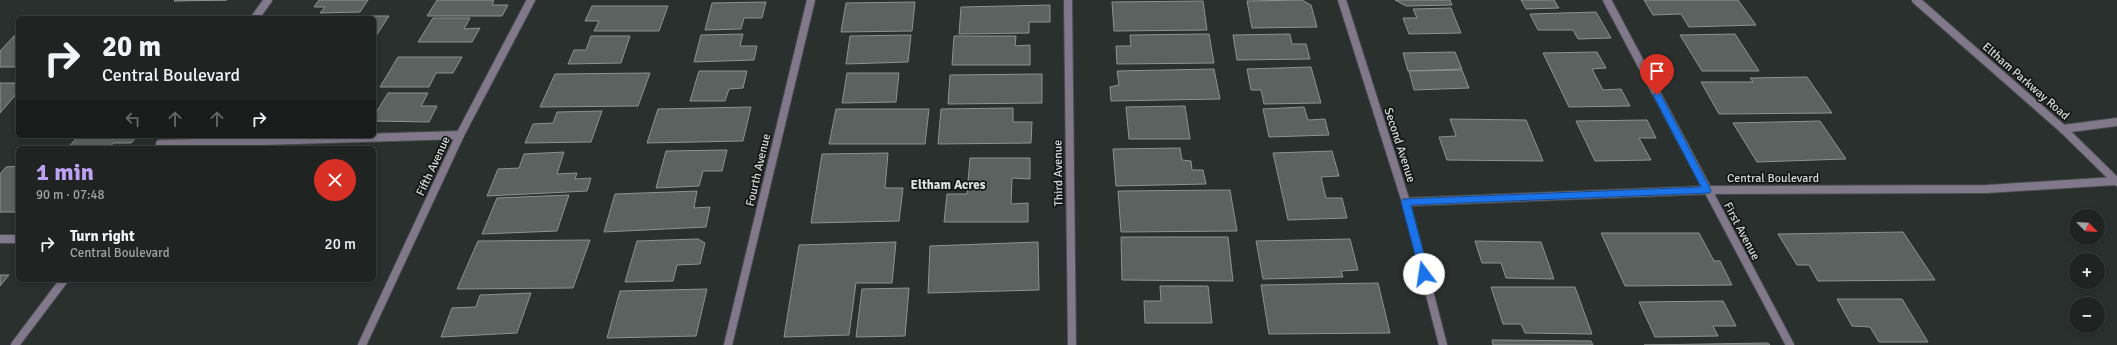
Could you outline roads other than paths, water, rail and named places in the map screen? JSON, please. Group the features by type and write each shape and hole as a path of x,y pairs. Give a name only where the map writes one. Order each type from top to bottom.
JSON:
{"street":[{"path":"256,16 268,0"},
{"name":"Fifth Avenue","path":"362,345 460,136 531,0"},
{"name":"Fourth Avenue","path":"728,345 811,0"},
{"name":"Third Avenue","path":"1068,0 1072,345"},
{"name":"Second Avenue","path":"1342,0 1406,202 1443,345"},
{"name":"First Avenue","path":"1607,0 1790,345"},
{"name":"Eltham Parkway Road","path":"1916,0 2063,129 2116,181"},
{"path":"2063,129 2117,122"},
{"path":"159,146 460,136"},
{"name":"Central Boulevard","path":"1406,202 1707,190 1987,189 2116,181"},
{"path":"0,239 16,239"},
{"path":"15,345 62,282"}],"district":[{"name":"Eltham Acres","path":"948,184"}]}
